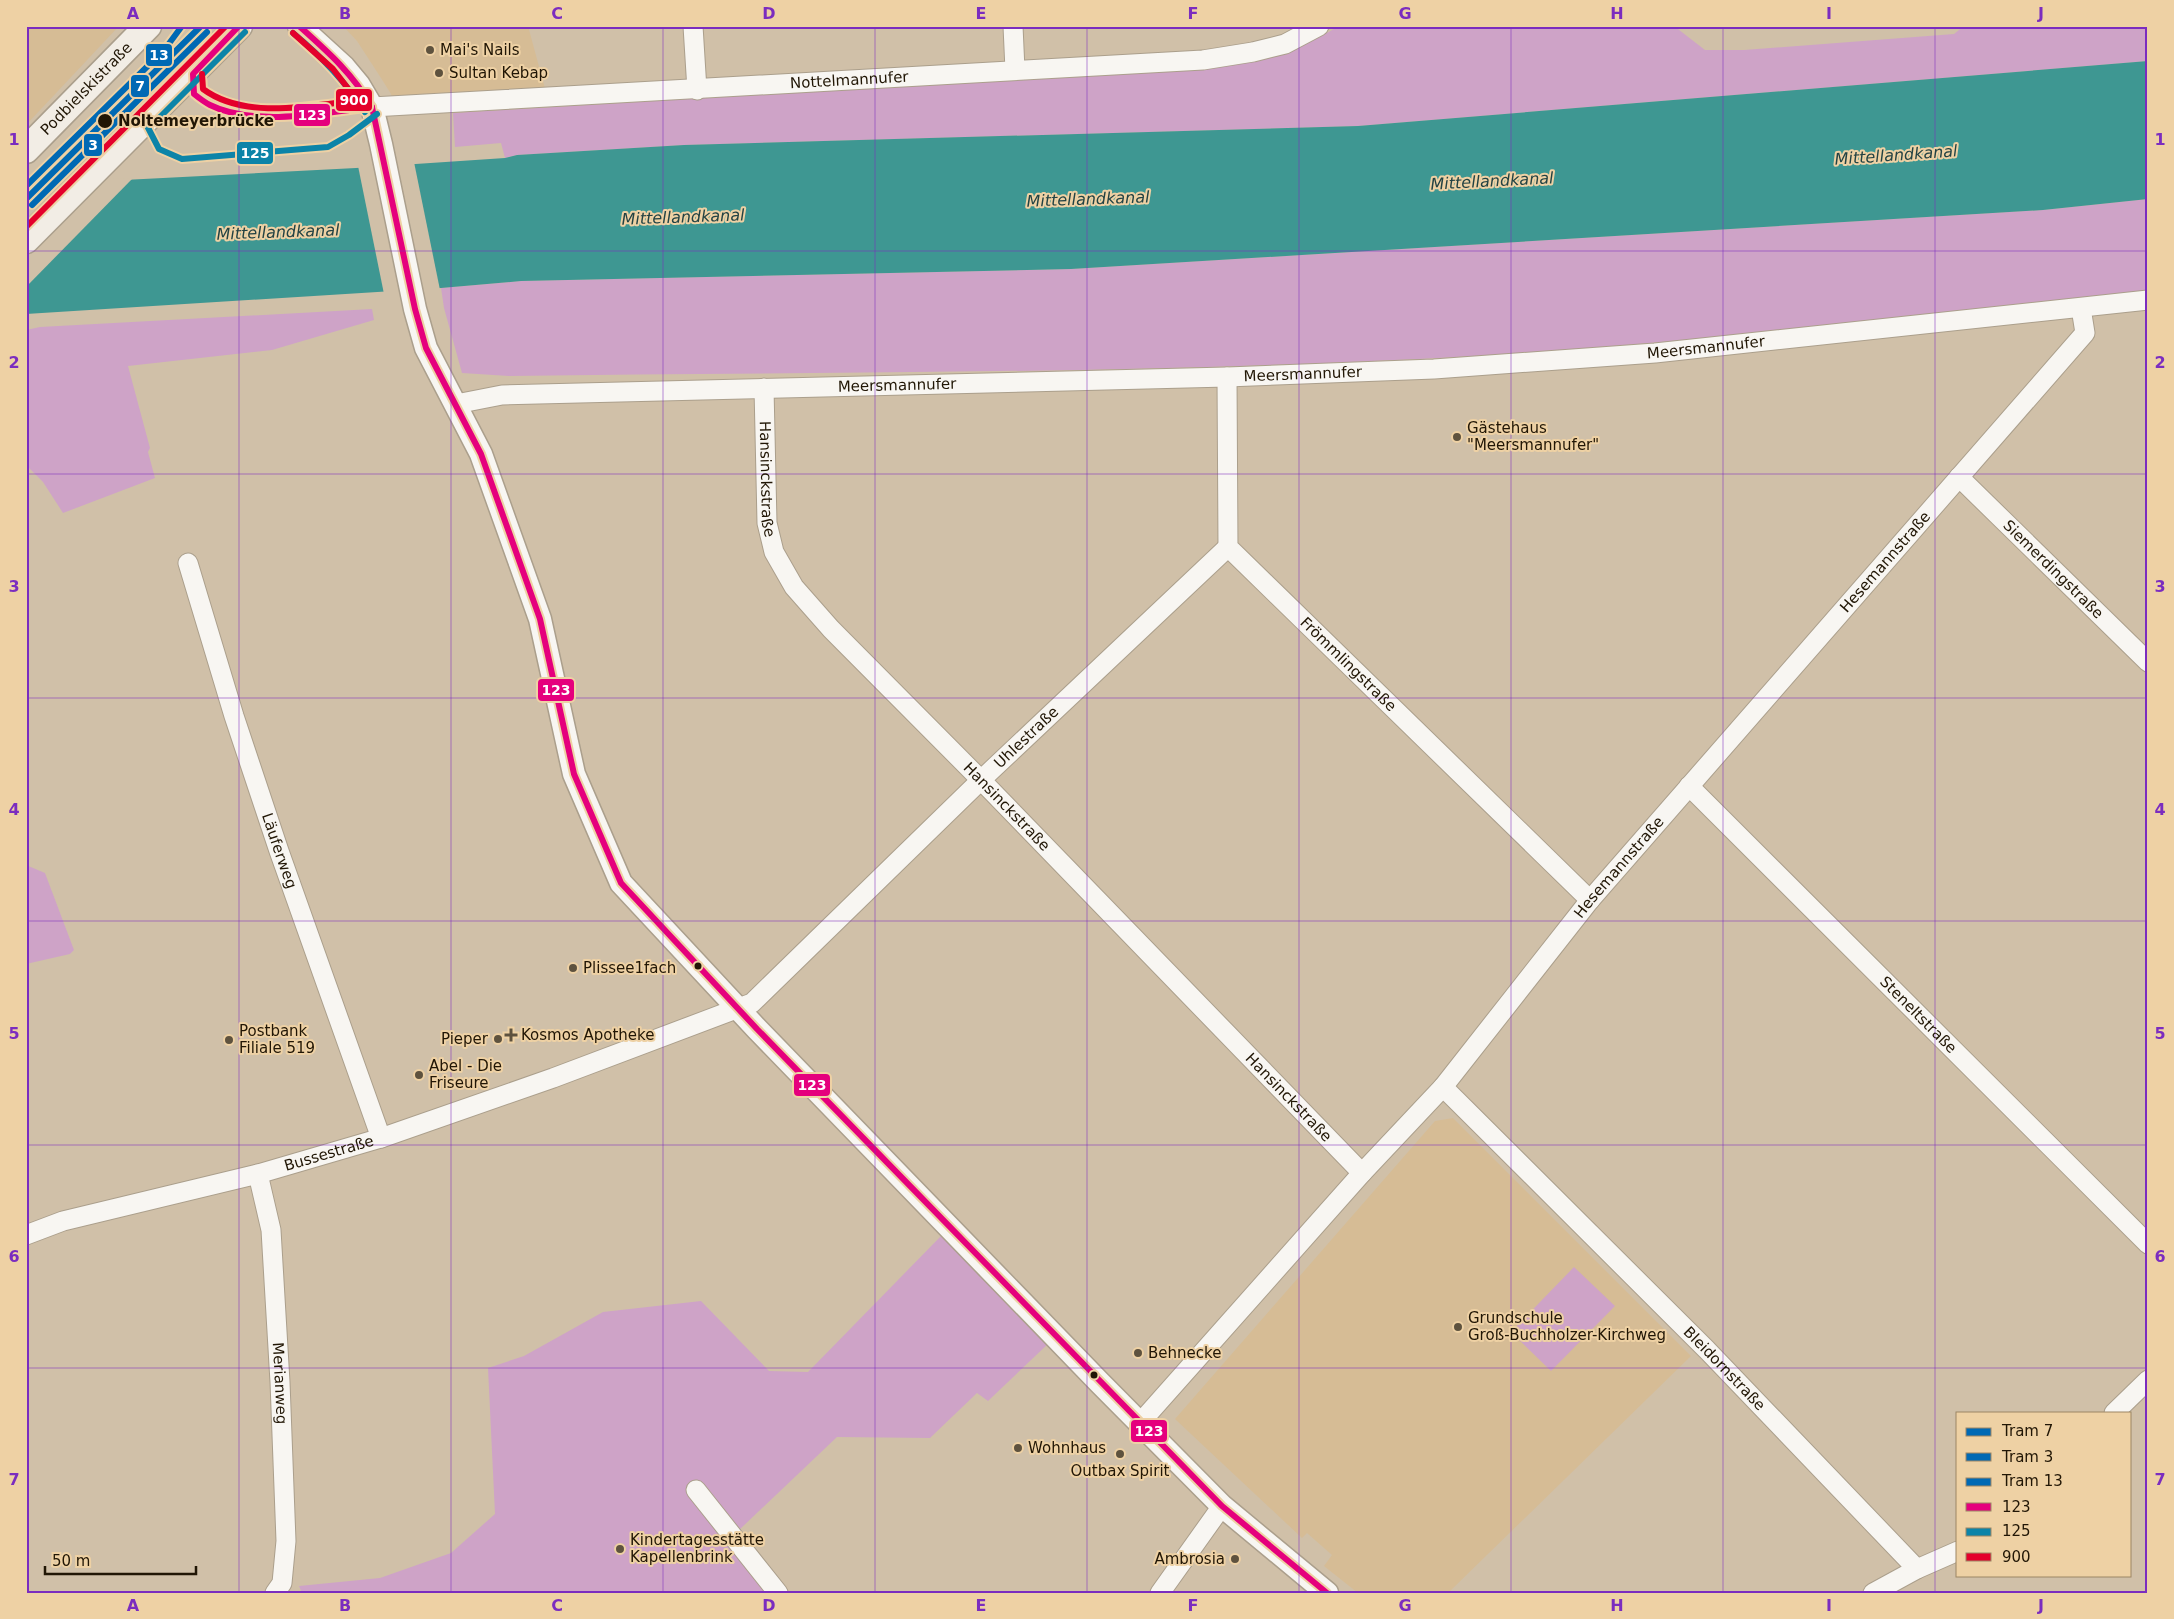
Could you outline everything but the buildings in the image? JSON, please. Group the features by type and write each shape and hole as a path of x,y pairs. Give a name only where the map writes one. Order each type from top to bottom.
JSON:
{"main road":[{"name":"Podbielskistraße","path":"26,150 148,26"},
{"path":"26,240 239,26"}],"street":[{"path":"299,26 344,67 359,84 372,107 415,309 426,348 481,454 540,618 574,774 621,883 738,1009 1222,1506 1327,1593"},
{"path":"693,26 697,90"},
{"path":"1013,26 1015,70"},
{"name":"Nottelmannufer","path":"372,107 1203,60 1253,52 1285,44 1319,26"},
{"name":"Meersmannufer","path":"456,404 502,395 1227,377 1434,368 1655,352 2148,300"},
{"name":"Hesemannstraße","path":"1140,1423 1362,1174 1443,1087 1590,900 2085,333 2081,308"},
{"path":"1227,377 1228,547"},
{"name":"Hansinckstraße","path":"764,388 768,523 774,552 794,587 831,630 981,780 1362,1174"},
{"name":"Siemerdingstraße","path":"1959,477 2148,662"},
{"name":"Uhlestraße","path":"738,1009 752,1003 981,780 1228,547"},
{"name":"Frömmlingstraße","path":"1228,547 1590,900"},
{"name":"Läuferweg","path":"188,563 234,716 279,851 381,1138"},
{"name":"Steneltstraße","path":"1689,786 2148,1244"},
{"name":"Bussestraße","path":"26,1235 63,1221 258,1174 381,1138 553,1078 738,1009"},
{"name":"Bleidornstraße","path":"1443,1087 1707,1350 1917,1569"},
{"name":"Merianweg","path":"258,1174 271,1230 280,1382 286,1542 282,1583 275,1593"},
{"path":"2115,1412 2148,1380"},
{"path":"696,1490 778,1593"},
{"path":"1160,1593 1222,1506"},
{"path":"1873,1593 1917,1569 1956,1552"}],"shaded area":[{"path":"26,26 119,26 26,125"},
{"path":"343,26 528,26 550,107 453,113 396,112 391,94 357,41"},
{"path":"1339,26 1674,26 1705,50 1744,50 1954,34 1964,26 2148,26 2148,61 1358,126 684,145 517,155 505,158 501,143 455,147 453,113 1203,68 1241,63 1273,55 1305,44"},
{"path":"2148,199 2148,291 1727,336 1474,356 1354,362 1113,369 509,376 462,373 444,308 441,288 521,281 1071,269 2043,210"},
{"path":"372,309 374,320 272,350 128,366 150,448 148,452 155,478 63,513 43,482 26,465 26,330 40,327"},
{"path":"26,865 45,873 74,950 70,954 26,964"},
{"name":"Grundschule Groß-Buchholzer-Kirchweg","path":"1453,1118 1691,1356 1448,1593 1358,1593 1324,1566 1332,1555 1307,1533 1302,1538 1175,1419 1435,1121"},
{"path":"942,1235 1050,1342 988,1401 977,1393 930,1438 837,1437 738,1531 787,1593 302,1593 299,1586 380,1578 451,1553 495,1514 488,1368 524,1356 603,1312 701,1301 769,1371 808,1372"},
{"path":"1574,1267 1615,1306 1551,1371 1511,1332"}],"water":[{"name":"Mittellandkanal","path":"2148,61 2148,199 2043,210 1071,269 521,281 441,288 26,314 26,185 356,168 505,158 517,155 684,145 1358,126"}],"pier":[{"path":"414,162 440,290 384,294 358,166"},
{"name":"Noltemeyerbrücke","path":"133,178 26,287 26,182"}],"tram line":[{"name":"13","path":"26,186 165,49 182,26"},
{"name":"7","path":"26,199 201,26"},
{"name":"3","path":"32,205 207,32"}],"transit line":[{"name":"900","path":"26,227 226,26"},
{"name":"123","path":"239,26 193,74 194,94 206,103 228,112 268,117 312,115 372,107"},
{"name":"123","path":"299,26 348,73 372,107 415,309 426,348 481,454 540,619 574,774 621,883 757,1029 1222,1506 1327,1593"},
{"name":"125","path":"157,120 245,32"},
{"name":"125","path":"293,33 332,70 365,112"},
{"name":"900","path":"202,74 203,89 220,99 238,105 278,108 357,100 333,69 293,33"},
{"name":"125","path":"143,118 159,149 182,159 328,147 349,135 377,114"}],"place":[{"name":"Mai's Nails","path":"430,50"},
{"name":"Sultan Kebap","path":"439,73"},
{"name":"Noltemeyerbrücke","path":"105,121"},
{"name":"Gästehaus \"Meersmannufer\"","path":"1457,437"},
{"name":"Plissee1fach","path":"573,968"},
{"name":"Kosmos Apotheke","path":"511,1035"},
{"name":"Pieper","path":"498,1039"},
{"name":"Postbank Filiale 519","path":"229,1040"},
{"name":"Abel - Die Friseure","path":"419,1075"},
{"name":"Grundschule Groß-Buchholzer-Kirchweg","path":"1458,1327"},
{"name":"Behnecke","path":"1138,1353"},
{"name":"Wohnhaus","path":"1018,1448"},
{"name":"Outbax Spirit","path":"1120,1454"},
{"name":"Kindertagesstätte Kapellenbrink","path":"620,1549"},
{"name":"Ambrosia","path":"1235,1559"}]}
